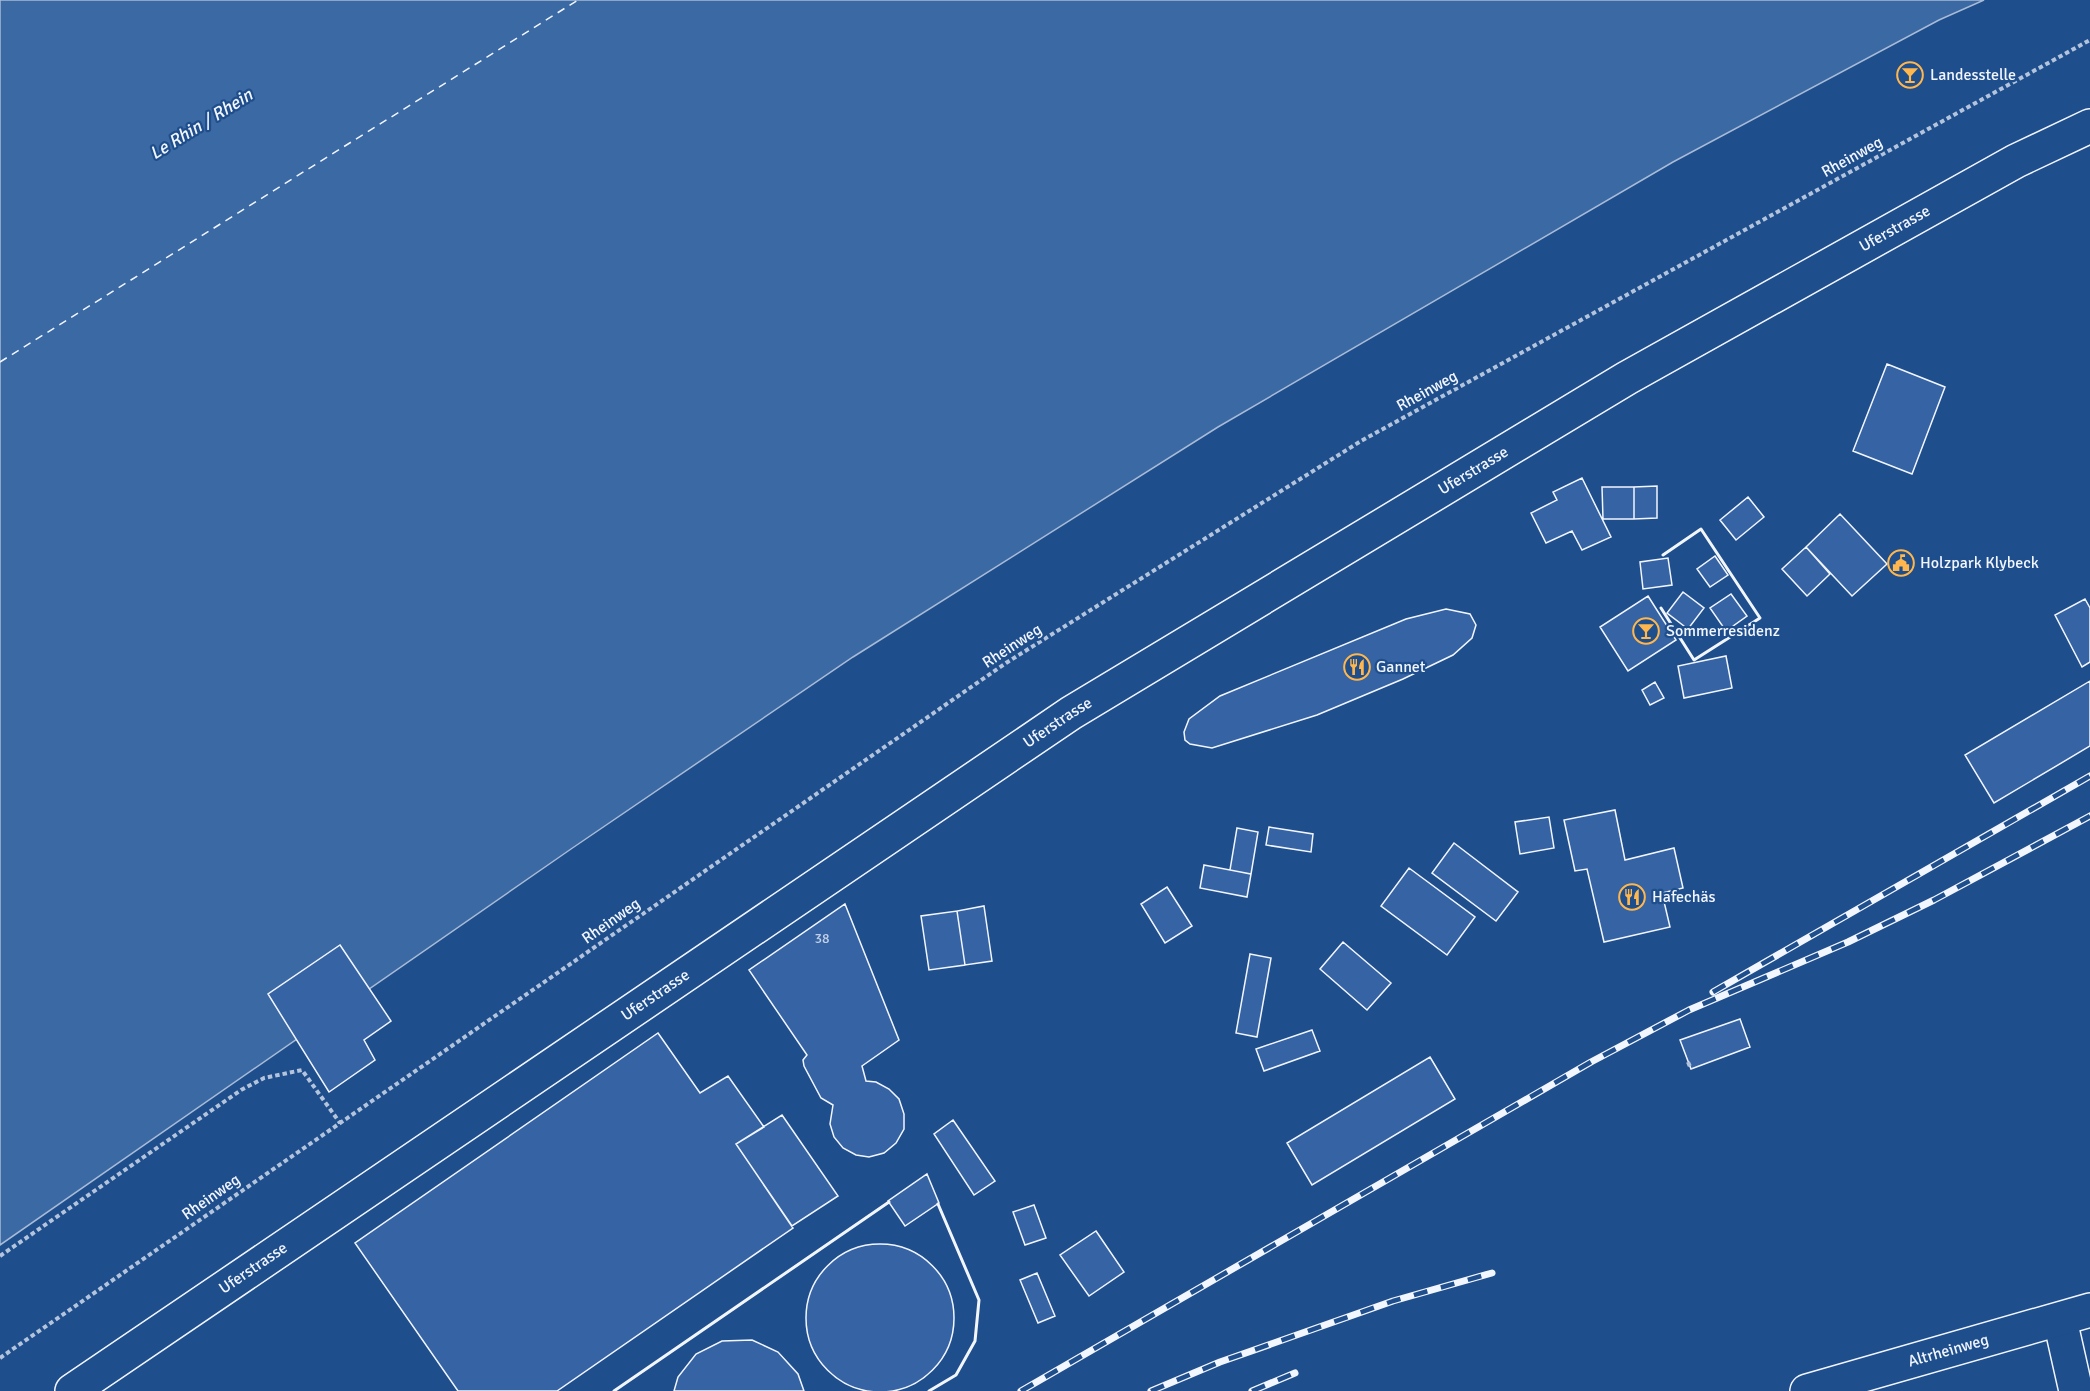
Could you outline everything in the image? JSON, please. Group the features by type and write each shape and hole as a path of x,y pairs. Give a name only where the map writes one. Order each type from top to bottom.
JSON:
{"street":[{"name":"Uferstrasse","path":"72,1391 1071,713 1627,378 2016,161 2090,126"},
{"name":"Altrheinweg","path":"1807,1391 2075,1315"},
{"path":"2075,1315 2076,1391"}],"path":[{"name":"Rheinweg","path":"0,1358 1006,663 1350,448 2090,40"},
{"path":"1688,1062 1690,1069"},
{"path":"0,1256 241,1090 264,1078 302,1070 340,1123"}],"water":[{"name":"Le Rhin / Rhein","path":"0,0 1984,0 1939,20 1673,162 1218,427 853,657 571,849 0,1245"}],"building":[{"path":"1887,364 1945,387 1912,474 1853,451"},
{"path":"1582,478 1611,537 1582,550 1572,531 1546,543 1531,513 1557,500 1553,492"},
{"path":"1657,486 1657,518 1634,519 1634,487"},
{"path":"1602,487 1634,487 1634,519 1603,519"},
{"path":"1748,497 1764,517 1736,540 1720,520"},
{"path":"1840,514 1887,564 1852,596 1806,547"},
{"path":"1806,547 1830,574 1807,596 1782,569"},
{"path":"1715,556 1728,575 1710,587 1697,569"},
{"path":"1668,558 1672,585 1643,589 1640,562"},
{"path":"1683,592 1704,608 1688,629 1667,613"},
{"path":"1731,594 1747,616 1726,631 1710,608"},
{"path":"1648,596 1676,640 1628,671 1600,627"},
{"path":"2085,599 2090,608 2090,662 2082,667 2055,615"},
{"name":"Gannet","path":"1446,609 1470,614 1476,625 1472,638 1453,655 1317,715 1212,748 1190,744 1185,740 1184,732 1189,719 1220,696 1406,619"},
{"path":"1726,656 1732,688 1684,698 1678,666"},
{"path":"2090,681 2090,746 1994,803 1965,755"},
{"path":"1655,682 1664,698 1650,705 1642,690"},
{"path":"1615,810 1625,860 1674,848 1683,888 1662,893 1670,927 1604,942 1587,869 1575,871 1564,820"},
{"path":"1549,817 1554,848 1520,854 1515,822"},
{"path":"1269,827 1313,834 1311,852 1266,845"},
{"path":"1237,828 1258,832 1251,874 1230,870"},
{"path":"1454,843 1518,892 1496,921 1432,873"},
{"path":"1204,865 1251,874 1247,897 1200,888"},
{"path":"1409,868 1475,917 1447,955 1381,906"},
{"path":"1167,887 1192,926 1165,943 1141,904"},
{"path":"845,904 899,1040 862,1066 866,1081 876,1082 889,1089 899,1099 904,1114 904,1129 896,1143 884,1153 869,1157 856,1155 843,1148 834,1137 830,1124 833,1105 821,1098 804,1066 803,1060 807,1055 749,970"},
{"path":"984,906 992,961 965,965 957,911"},
{"path":"957,911 965,965 929,970 921,916"},
{"path":"1343,942 1391,983 1367,1010 1320,969"},
{"path":"340,945 391,1021 364,1040 375,1060 329,1092 268,994"},
{"path":"1250,954 1271,958 1257,1037 1236,1033"},
{"path":"1740,1019 1750,1047 1691,1069 1680,1040"},
{"path":"1312,1030 1320,1051 1264,1071 1256,1049"},
{"path":"658,1033 700,1093 728,1076 764,1127 736,1144 793,1228 557,1391 458,1391 355,1243"},
{"path":"1430,1057 1455,1099 1312,1185 1287,1143"},
{"path":"782,1115 838,1196 792,1226 736,1144"},
{"path":"953,1120 995,1181 974,1195 934,1134"},
{"path":"927,1174 939,1203 905,1226 888,1201"},
{"path":"1034,1205 1046,1238 1025,1245 1013,1212"},
{"path":"1096,1231 1124,1272 1089,1296 1060,1255"},
{"path":"880,1244 908,1250 932,1266 948,1290 954,1318 948,1346 932,1370 908,1386 880,1392 852,1386 828,1370 812,1346 806,1318 812,1290 828,1266 852,1250"},
{"path":"1037,1273 1055,1316 1038,1323 1020,1280"},
{"path":"752,1340 778,1352 798,1374 804,1391 674,1391 678,1377 696,1354 722,1341"}],"ferry route":[{"path":"0,362 578,0"}],"railway":[{"path":"1713,992 2090,776"},
{"path":"1021,1391 1591,1062 1689,1010 1848,942 1934,900 2090,816"},
{"path":"1151,1391 1220,1362 1393,1301 1492,1273"},
{"path":"1252,1391 1295,1373"}],"wall":[{"path":"1661,608 1694,660 1760,618 1701,529 1663,555"},
{"path":"614,1391 889,1202"},
{"path":"929,1391 956,1375 975,1341 979,1300 938,1204"}],"place":[{"name":"Landesstelle","path":"1910,75"},
{"name":"Holzpark Klybeck","path":"1901,563"},
{"name":"Sommerresidenz","path":"1646,631"},
{"name":"Gannet","path":"1357,667"},
{"name":"Hafechäs","path":"1632,897"}]}
